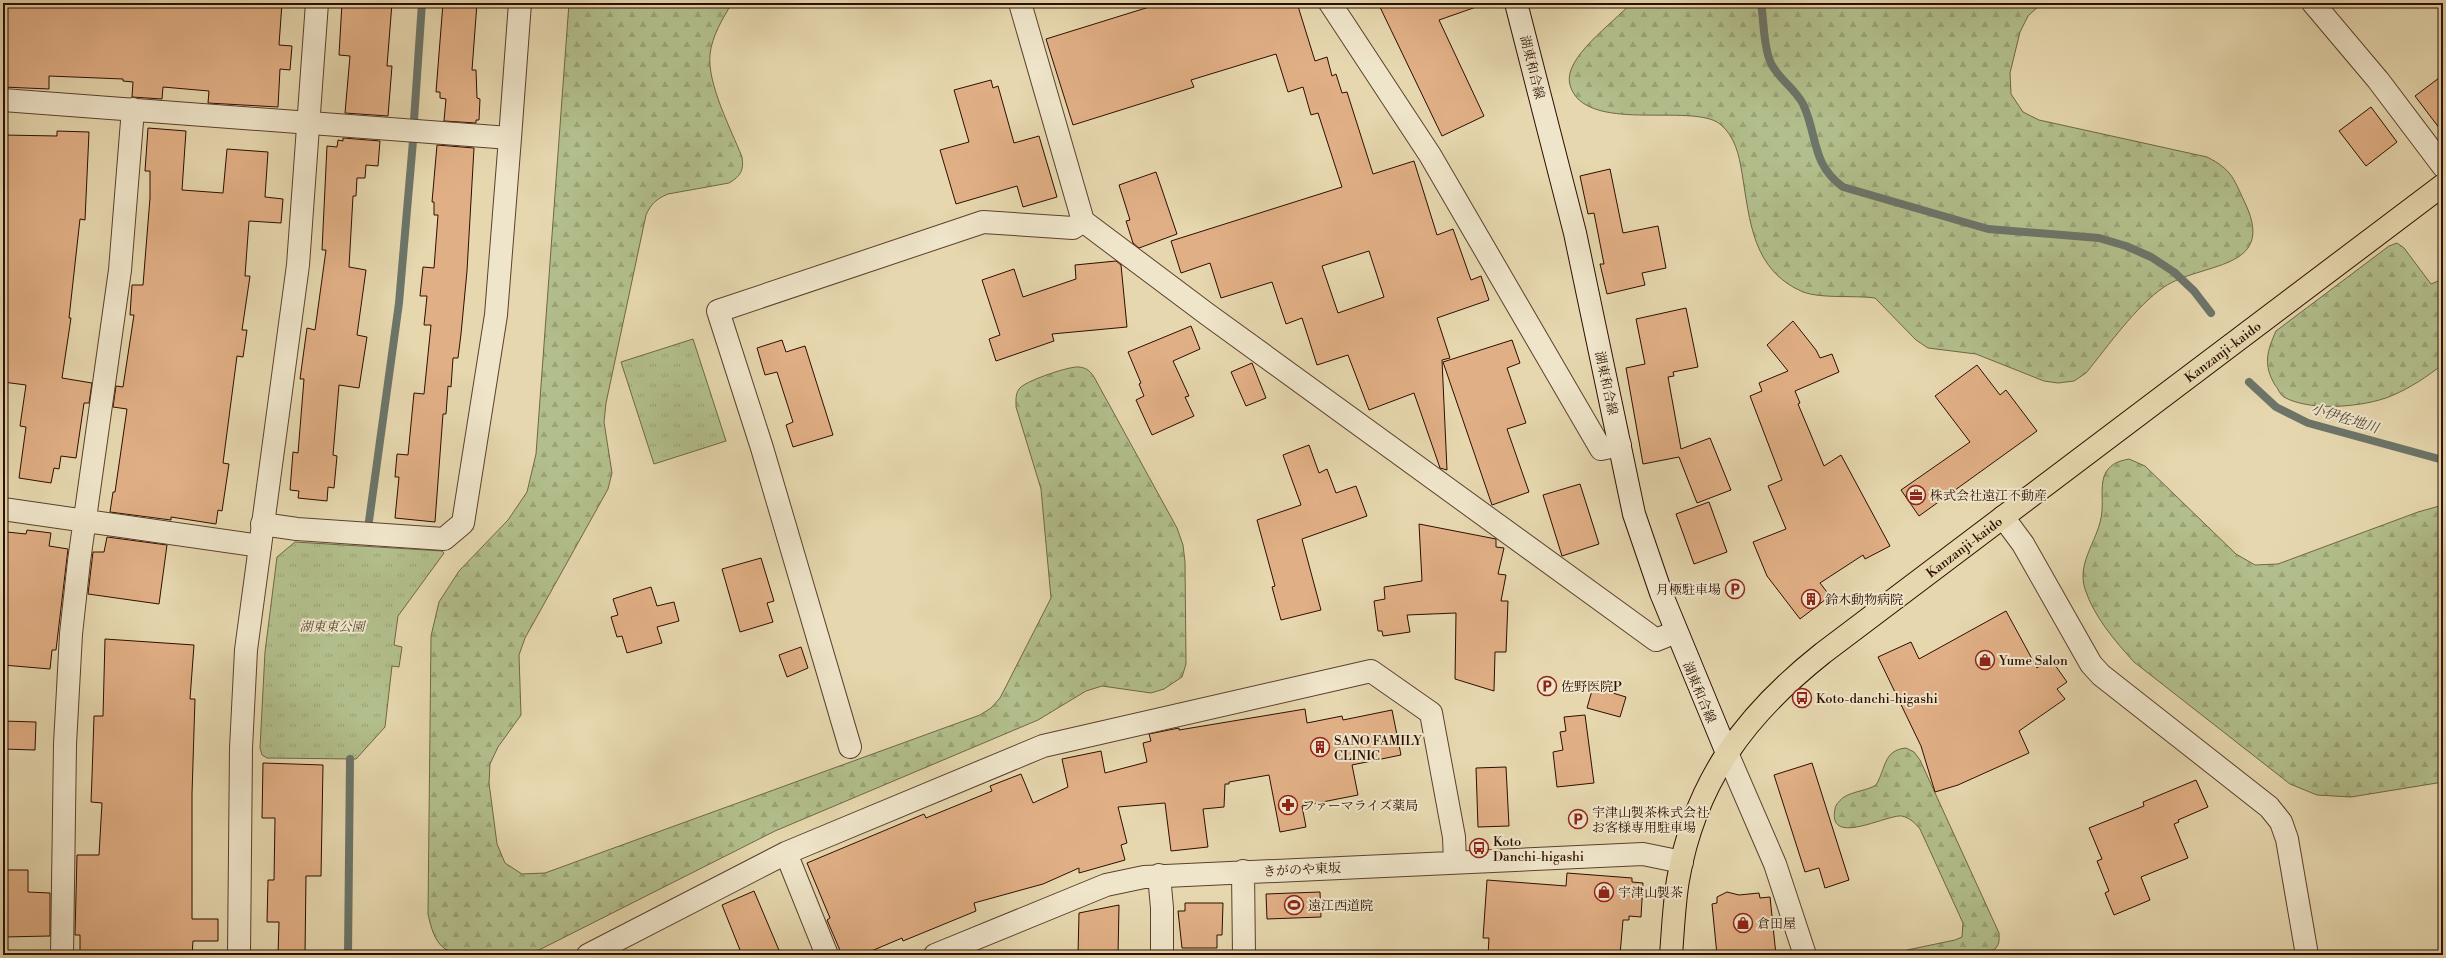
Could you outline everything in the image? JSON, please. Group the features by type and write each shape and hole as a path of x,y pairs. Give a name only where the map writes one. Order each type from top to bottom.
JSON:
{"main road":[{"name":"Kanzanji-kaido","path":"1671,955 1682,862 1695,815 1708,785 1745,727 1793,677 2443,184"}],"street":[{"path":"239,955 244,682 262,524 295,291 317,3"},
{"path":"262,524 297,529 444,538 463,523 496,315 520,3"},
{"path":"1020,3 1083,221 1220,323 1656,640 1676,632"},
{"path":"1330,3 1430,155 1601,449 1620,445"},
{"name":"湖東和合線","path":"1516,3 1575,233 1642,541 1676,632 1775,864 1805,955"},
{"path":"2313,3 2378,80 2443,166"},
{"path":"3,100 510,138"},
{"path":"62,955 66,707 72,626 120,270 132,109"},
{"path":"850,747 762,448 718,311 983,222 1073,228 1083,221"},
{"path":"3,509 260,546"},
{"path":"2002,517 2023,544 2090,664 2101,675 2269,807 2281,822 2287,839 2307,955"},
{"path":"588,955 786,853 1043,746 1371,671 1432,714 1454,837 1455,862"},
{"path":"786,853 827,955"},
{"name":"きがのや東坂","path":"935,955 974,948 1106,885 1159,875 1643,854 1682,862"},
{"path":"1243,871 1244,955"},
{"path":"1159,875 1162,908 1162,955"}],"green space":[{"path":"569,3 732,3 718,27 713,41 710,54 710,66 716,92 742,157 742,169 739,175 729,183 668,194 654,202 646,215 606,403 604,422 612,473 608,489 525,638 519,655 521,715 498,747 490,764 489,783 497,844 505,863 522,874 545,873 980,715 991,708 1000,698 1051,598 1041,489 1016,407 1016,399 1019,389 1025,384 1058,371 1079,367 1090,371 1177,528 1183,545 1185,562 1186,664 1182,677 1164,689 1151,693 1102,686 1086,691 1038,720 775,831 539,950 491,955 465,954 445,949 441,946 430,924 428,914 431,636 439,602 459,571 508,520 527,492 536,454"},
{"path":"1631,3 2042,3 2028,16 2020,32 2010,73 2011,94 2023,112 2039,120 2207,157 2216,162 2232,176 2246,205 2253,226 2251,242 2243,253 2230,261 2179,279 2153,295 2123,327 2086,373 2074,381 2058,383 2044,381 1976,354 1928,348 1916,340 1875,298 1829,296 1803,292 1786,283 1773,271 1763,257 1751,226 1741,166 1736,146 1729,134 1720,124 1706,118 1687,116 1616,114 1595,109 1579,100 1570,85 1570,75 1574,63 1592,41"},
{"path":"2397,243 2404,248 2431,284 2443,279 2443,364 2425,378 2405,389 2391,396 2367,403 2338,406 2308,405 2295,402 2283,396 2271,378 2268,364 2270,345 2276,331 2389,246"},
{"path":"693,339 726,441 654,464 621,362"},
{"path":"2129,459 2145,466 2236,554 2255,565 2278,564 2418,512 2443,505 2443,782 2351,797 2317,795 2290,784 2134,662 2099,619 2085,589 2083,579 2086,559 2100,521 2104,476 2113,464"},
{"name":"湖東東公園","path":"295,542 442,551 444,553 398,616 394,645 402,647 399,667 392,666 385,727 356,759 267,758 262,755 260,748 265,652 277,557"},
{"path":"1906,748 1914,752 1920,760 1999,933 1999,940 1996,948 1990,951 1966,955 1901,955 1907,950 1955,940 1962,937 1963,923 1920,829 1912,821 1902,816 1849,828 1840,826 1835,820 1835,807 1837,804 1848,795 1876,785 1889,756 1893,752"}],"building":[{"path":"3,3 282,3 279,45 292,46 290,70 280,69 278,107 208,103 209,91 163,87 162,99 132,97 133,82 123,81 123,79 49,76 49,89 3,87"},
{"path":"342,3 392,3 387,66 392,66 388,116 345,113 350,56 339,55"},
{"path":"443,3 477,3 472,70 476,70 477,98 480,99 479,120 476,120 476,123 444,121 446,99 440,98 440,92 436,92"},
{"path":"1162,3 1297,3 1315,61 1327,57 1332,76 1336,74 1342,93 1347,92 1373,174 1414,161 1437,235 1453,229 1471,280 1481,276 1489,300 1437,318 1450,358 1442,360 1447,470 1440,468 1414,393 1369,410 1348,355 1317,365 1302,318 1286,324 1272,282 1221,298 1210,263 1181,273 1171,241 1342,187 1318,113 1311,115 1303,87 1288,92 1276,54 1191,80 1194,87 1073,125 1046,39","holes":["1369,251 1384,297 1338,313 1322,266"]},
{"path":"1378,3 1479,3 1479,6 1439,20 1484,116 1442,136"},
{"path":"2443,75 2443,133 2415,96"},
{"path":"991,80 993,88 998,86 1014,143 1039,136 1057,197 1023,207 1017,186 956,204 940,150 969,142 954,90"},
{"path":"2371,107 2397,142 2366,166 2339,131"},
{"path":"148,128 186,131 182,190 223,193 227,149 268,152 265,197 283,199 281,223 249,221 245,276 250,276 242,330 247,330 243,357 237,356 223,463 229,464 222,511 218,510 216,524 171,517 171,520 110,512 113,492 115,492 127,409 113,407 116,386 123,387 134,315 130,315 132,285 143,285 150,198 150,171 145,171"},
{"path":"57,131 89,132 85,220 80,219 69,318 71,318 62,378 92,383 89,403 84,403 76,458 61,456 59,469 54,468 51,483 19,478 26,427 20,426 26,385 3,382 3,135 57,136"},
{"path":"343,138 380,141 378,166 366,165 365,178 357,178 356,196 353,196 349,267 366,270 357,335 367,337 359,388 339,385 333,455 337,456 334,488 328,487 327,501 298,498 299,491 290,490 293,452 298,453 304,379 300,379 307,328 315,330 326,250 322,250 327,146 337,147 338,140 343,141"},
{"path":"437,145 474,148 467,271 461,334 458,358 453,358 451,387 448,386 446,414 443,414 435,522 395,518 399,477 395,477 397,454 408,455 414,393 424,394 431,325 424,325 427,296 420,296 423,267 434,268 438,215 434,215 434,202 432,202"},
{"path":"1610,169 1623,233 1658,226 1666,268 1642,273 1645,285 1607,294 1600,264 1604,264 1594,213 1588,214 1580,176"},
{"path":"1156,172 1177,234 1139,248 1133,243 1126,221 1130,220 1119,185"},
{"path":"1116,261 1121,265 1127,327 1052,334 1054,341 996,361 989,339 1000,335 982,280 1014,269 1023,297 1076,279 1075,265"},
{"path":"1686,308 1698,367 1673,372 1674,376 1668,377 1681,449 1710,438 1731,490 1697,503 1679,457 1643,464 1626,368 1645,364 1636,319"},
{"path":"1793,321 1816,350 1820,358 1832,354 1839,372 1795,391 1800,403 1798,404 1824,466 1841,455 1890,546 1865,559 1863,555 1820,583 1830,596 1800,619 1767,576 1753,542 1786,529 1768,486 1782,480 1750,396 1762,391 1759,383 1788,371 1767,345"},
{"path":"1191,326 1200,349 1173,361 1189,396 1185,397 1194,416 1152,435 1136,400 1144,396 1139,384 1141,383 1128,352"},
{"path":"782,340 786,352 805,346 833,435 793,447 786,425 793,422 777,372 765,375 757,348"},
{"path":"1512,340 1520,363 1507,368 1526,423 1507,429 1529,492 1492,505 1443,362"},
{"path":"1252,363 1266,398 1246,406 1231,372"},
{"path":"1977,365 2000,395 2006,390 2037,431 1919,516 1901,490 1970,442 1935,396"},
{"path":"1309,445 1319,473 1327,469 1336,493 1356,486 1367,516 1302,539 1321,610 1281,620 1272,587 1275,586 1257,520 1301,505 1283,455"},
{"path":"1580,484 1599,544 1562,556 1543,495"},
{"path":"1709,502 1727,552 1694,564 1676,514"},
{"path":"1419,524 1496,539 1496,547 1504,548 1498,574 1506,575 1501,601 1508,601 1506,652 1495,652 1494,691 1455,679 1456,613 1407,615 1410,632 1383,636 1382,631 1378,631 1374,601 1385,599 1384,587 1422,581"},
{"path":"27,530 51,533 49,546 68,549 56,650 52,650 50,669 3,665 3,556 7,532 26,534"},
{"path":"107,537 167,545 159,604 88,594 93,552 104,552"},
{"path":"761,558 774,601 767,603 773,622 740,632 722,569"},
{"path":"651,587 657,606 674,602 679,621 657,627 662,643 627,653 622,636 617,637 611,617 618,615 613,599"},
{"path":"2006,611 2037,668 2050,658 2067,682 2057,689 2065,699 2019,731 2029,753 1958,785 1935,792 1921,746 1878,657 1911,642 1919,659"},
{"path":"105,639 194,645 190,699 195,699 192,794 192,919 218,919 218,941 193,941 192,955 87,955 87,952 80,952 80,935 75,935 77,855 99,855 102,803 91,802 94,716 103,716"},
{"path":"801,647 808,668 787,677 779,655"},
{"path":"1593,687 1626,697 1620,717 1587,708"},
{"path":"1305,709 1307,723 1342,716 1343,720 1392,710 1401,755 1352,765 1358,795 1302,806 1306,827 1280,832 1269,775 1229,782 1229,784 1225,784 1224,807 1203,809 1208,847 1171,851 1165,803 1118,807 1127,843 1121,845 1125,860 1079,873 1079,868 1043,884 974,903 976,911 903,941 902,938 862,955 842,955 827,920 830,918 807,863 924,814 926,818 992,791 990,786 1021,774 1033,803 1068,787 1062,759 1101,751 1105,773 1147,762 1143,743 1151,741 1149,734"},
{"path":"1585,715 1594,783 1557,787 1553,752 1563,750 1560,732 1566,731 1564,717"},
{"path":"3,721 36,722 35,750 3,749"},
{"path":"263,763 323,765 321,876 306,876 305,955 278,955 279,922 267,922 268,880 274,880 275,818 262,818"},
{"path":"1812,763 1849,880 1825,888 1819,868 1805,872 1774,775"},
{"path":"1506,767 1509,826 1478,827 1476,768"},
{"path":"2196,780 2208,807 2178,820 2179,822 2174,824 2188,858 2141,877 2150,900 2114,915 2105,893 2109,891 2097,861 2102,859 2089,828 2144,806 2143,802"},
{"path":"3,870 28,870 28,892 50,893 50,936 3,937"},
{"path":"1567,873 1632,878 1632,882 1643,883 1641,917 1629,916 1629,920 1623,920 1620,955 1488,955 1489,938 1483,938 1487,880 1566,886"},
{"path":"754,891 781,955 742,955 722,905"},
{"path":"1320,892 1321,917 1267,919 1266,894"},
{"path":"1727,892 1739,895 1759,893 1760,898 1770,897 1776,955 1717,955 1712,904 1717,903 1717,897"},
{"path":"1185,903 1223,903 1222,935 1217,935 1217,948 1182,948 1178,911 1185,911"},
{"path":"1119,905 1118,955 1078,955 1079,913"}],"waterway":[{"path":"414,120 422,3"},
{"path":"1761,3 1765,39 1770,61 1777,72 1800,98 1808,116 1820,159 1825,169 1843,187 1988,229 2099,238 2126,246 2151,257 2174,272 2194,291 2211,313"},
{"path":"369,521 399,303 413,141"},
{"name":"小伊佐地川","path":"2249,382 2276,407 2308,423 2443,460"},
{"path":"348,955 350,759"}],"place":[{"name":"株式会社遠江不動産","path":"1916,495"},
{"name":"月極駐車場","path":"1735,589"},
{"name":"鈴木動物病院","path":"1811,599"},
{"name":"Yume Salon","path":"1985,660"},
{"name":"佐野医院P","path":"1547,686"},
{"name":"Koto-danchi-higashi","path":"1802,698"},
{"name":"SANO FAMILY CLINIC","path":"1320,747"},
{"name":"ファーマライズ薬局","path":"1288,805"},
{"name":"宇津山製茶株式会社 お客様専用駐車場","path":"1578,819"},
{"name":"Koto Danchi-higashi","path":"1479,848"},
{"name":"宇津山製茶","path":"1604,892"},
{"name":"遠江西道院","path":"1294,905"},
{"name":"倉田屋","path":"1743,923"}]}
